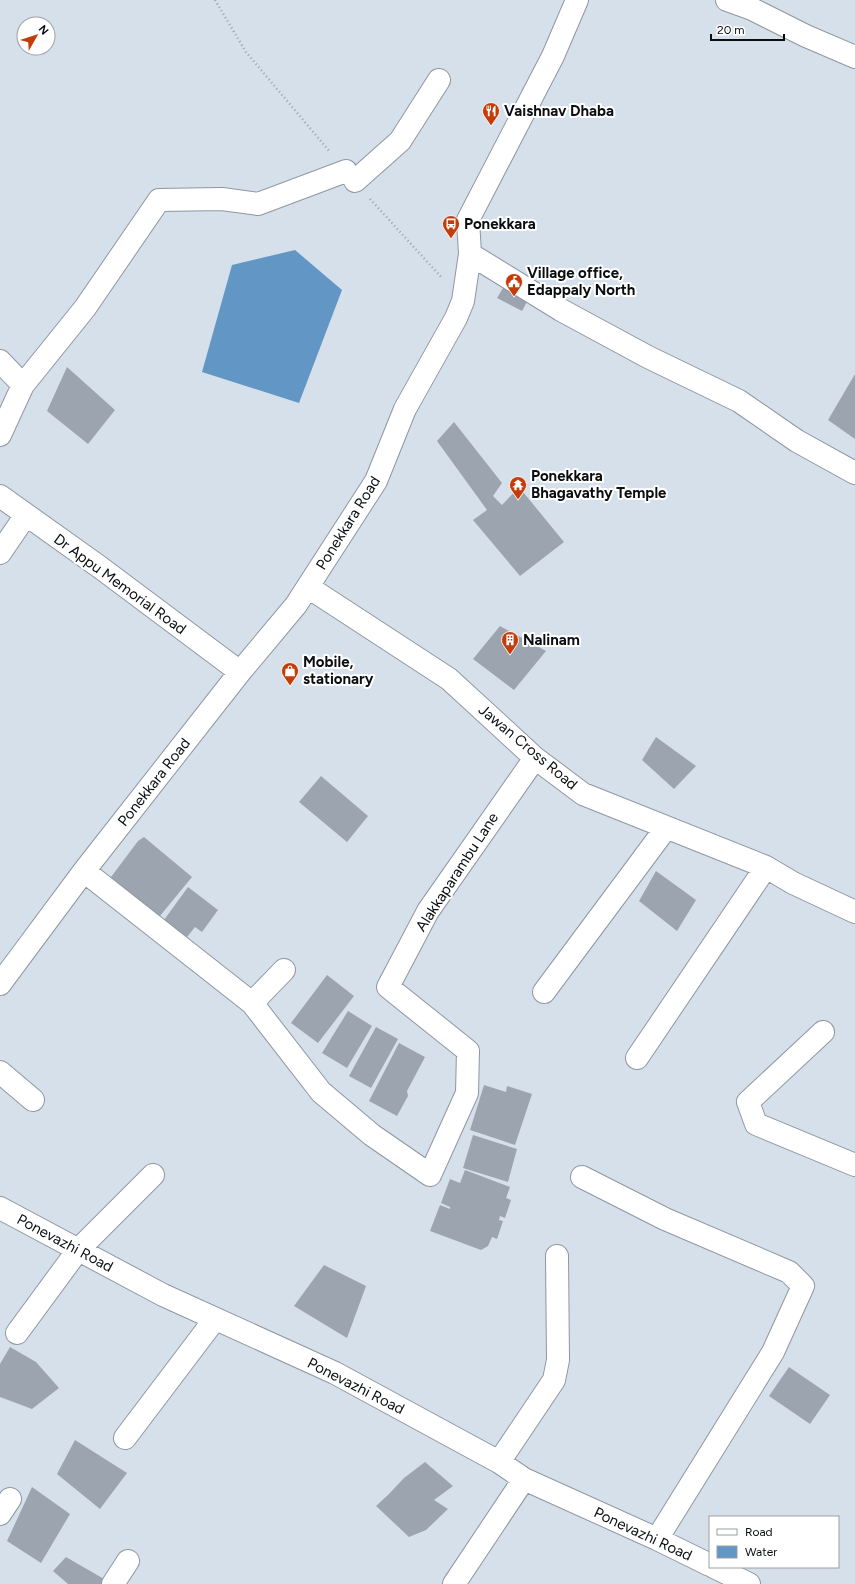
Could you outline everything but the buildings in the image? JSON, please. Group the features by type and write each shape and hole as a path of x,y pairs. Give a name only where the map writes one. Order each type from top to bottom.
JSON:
{"street":[{"name":"Ponekkara Road","path":"0,984 84,871 240,672 296,605 376,481 405,409 456,318 463,301 470,254 468,220 553,56 577,0"},
{"path":"727,0 752,9 806,36 855,57"},
{"path":"752,9 762,5 855,41"},
{"path":"0,435 24,385 85,308 159,200 222,199 258,204 350,176 400,141 439,80"},
{"path":"470,254 561,310 648,357 739,401 797,441 855,473"},
{"path":"0,360 24,385"},
{"name":"Dr Appu Memorial Road","path":"0,496 101,568 240,672"},
{"path":"0,553 26,515"},
{"name":"Jawan Cross Road","path":"308,587 449,679 535,758 583,794 766,867 793,882 855,912"},
{"name":"Alakkaparambu Lane","path":"252,1003 321,1092 372,1135 430,1175 467,1093 468,1051 388,987 428,911 535,758"},
{"path":"544,992 666,828"},
{"path":"636,1058 766,867"},
{"path":"84,871 252,1003 284,970"},
{"path":"823,1032 748,1102 756,1124 855,1165"},
{"path":"0,1072 33,1100"},
{"path":"16,1333 78,1250 153,1175"},
{"path":"582,1177 665,1219 789,1272 803,1286 773,1352 657,1539"},
{"name":"Ponevazhi Road","path":"0,1208 163,1295 335,1373 499,1462 524,1479 657,1539 709,1565"},
{"path":"499,1462 554,1380 558,1360 557,1256"},
{"path":"125,1438 215,1319"},
{"path":"454,1584 524,1479"},
{"path":"113,1584 128,1561"},
{"path":"716,1568 749,1584"}],"water":[{"path":"295,250 342,290 299,403 202,372 232,265"}],"place":[{"name":"Vaishnav Dhaba","path":"491,126"},
{"name":"Ponekkara","path":"451,239"},
{"name":"Village office, Edappaly North","path":"514,297"},
{"name":"Ponekkara Bhagavathy Temple","path":"518,500"},
{"name":"Nalinam","path":"510,655"},
{"name":"Mobile, stationary","path":"290,686"}]}
